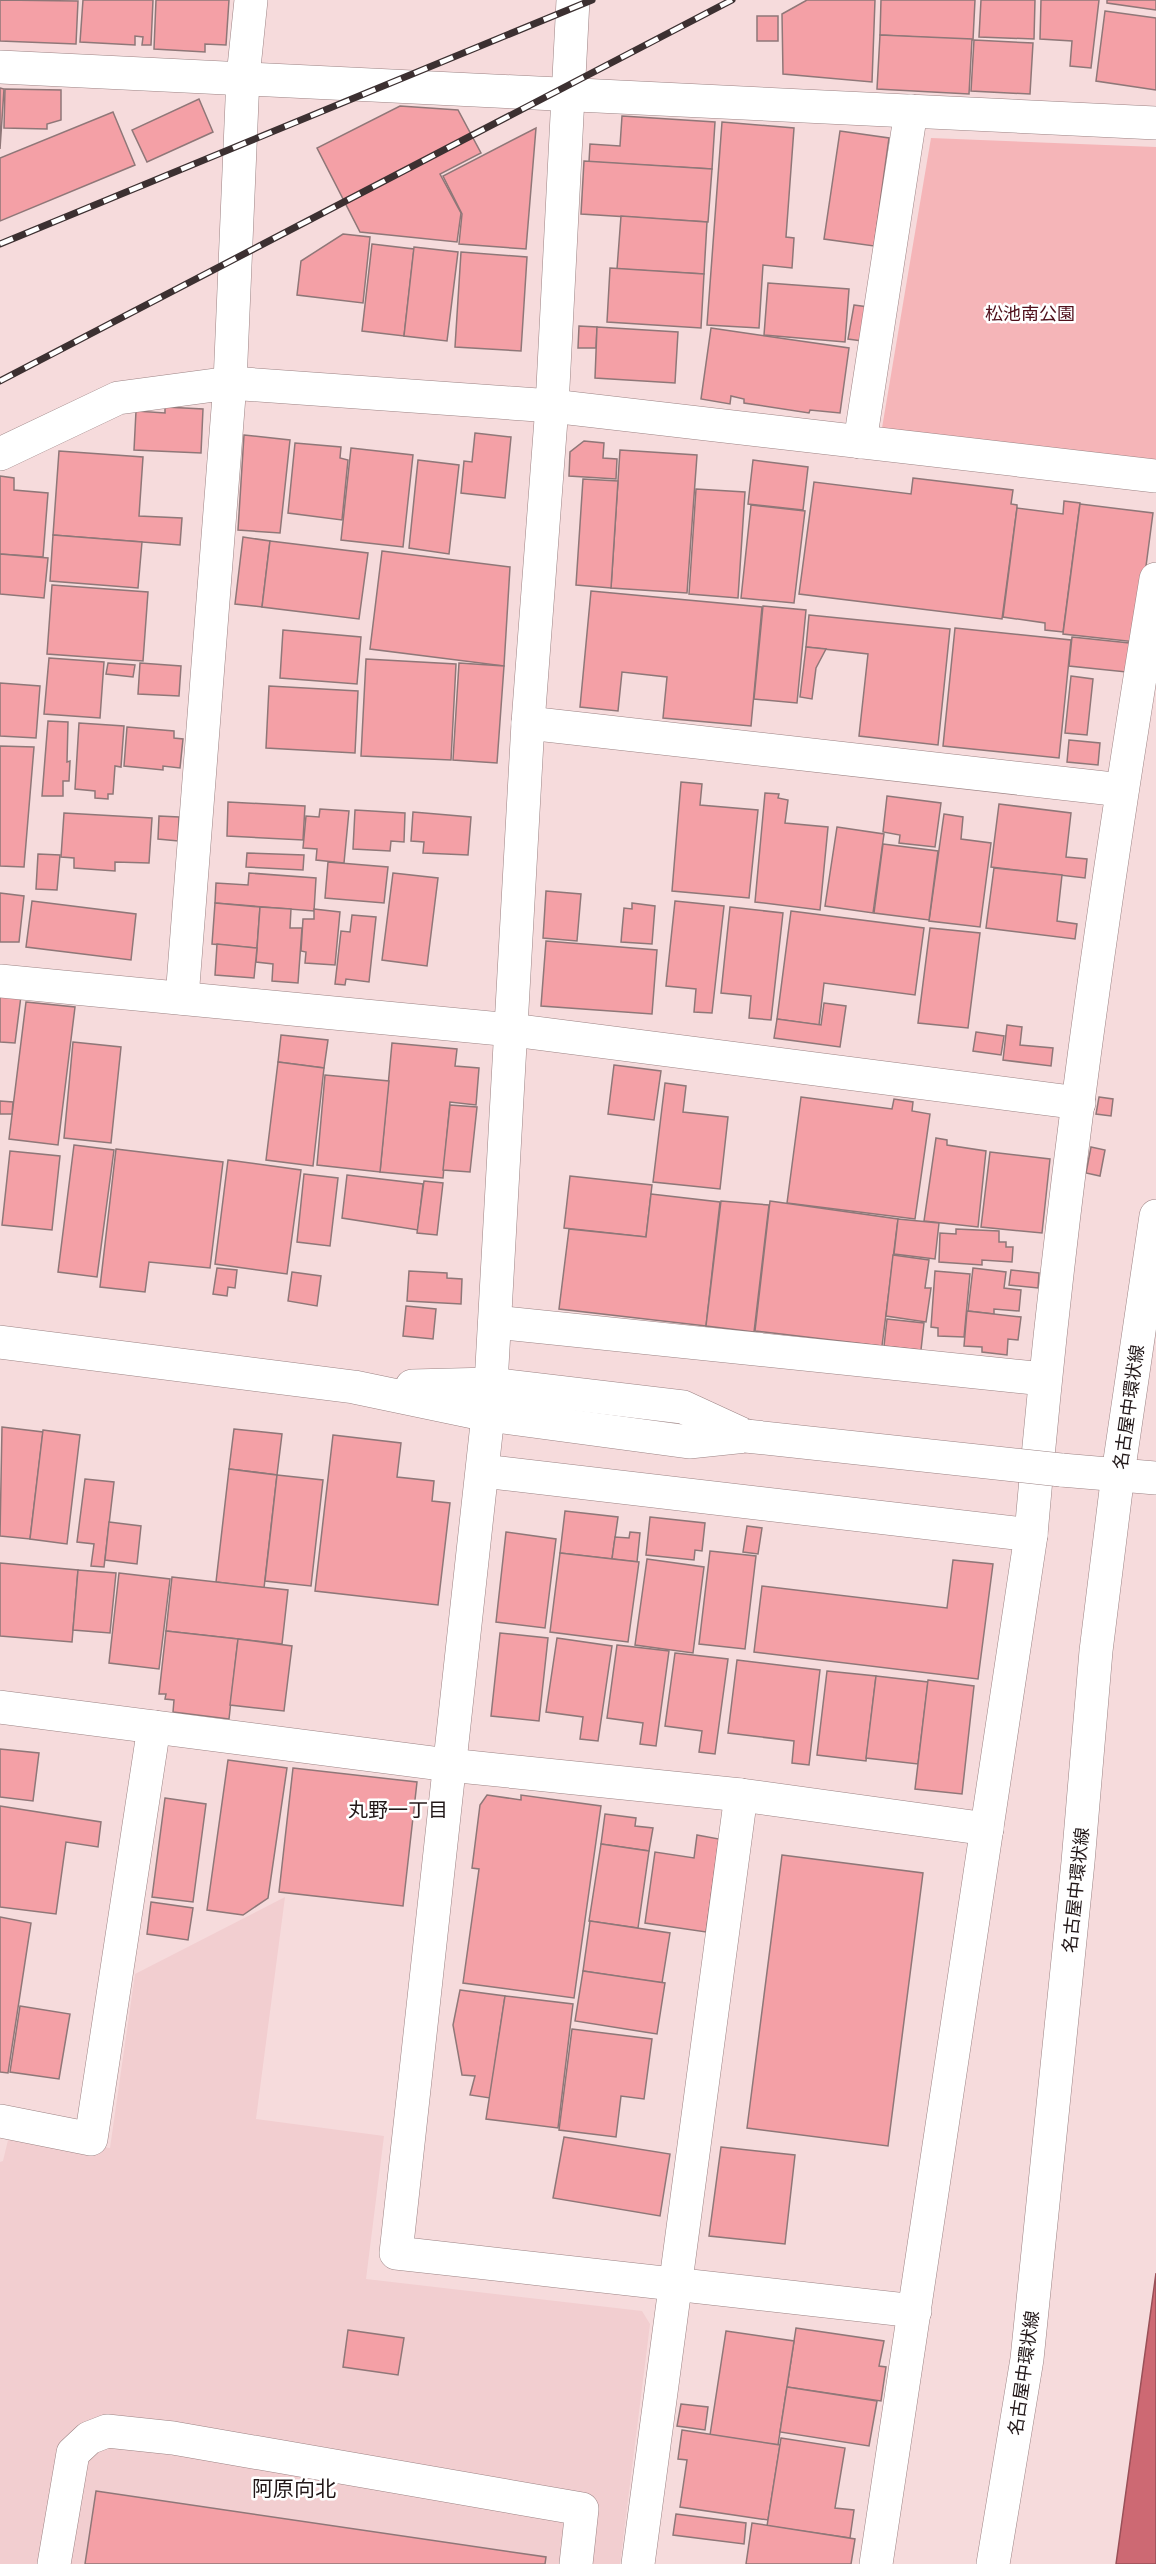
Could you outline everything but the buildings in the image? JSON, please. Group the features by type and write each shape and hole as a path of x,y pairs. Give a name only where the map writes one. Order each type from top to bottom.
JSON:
{"street":[{"path":"182,998 230,383 243,77 251,0"},
{"path":"573,0 552,406 528,723 489,1400 396,2253 915,2311"},
{"path":"0,67 1156,123"},
{"path":"860,442 911,111"},
{"path":"0,454 118,398 230,383 552,406 1156,476"},
{"path":"876,2564 1031,1535 1044,1379 1079,1103 1122,790 1156,579"},
{"path":"528,723 1122,790"},
{"path":"0,981 512,1030 1079,1103"},
{"name":"名古屋中環状線","path":"993,2564 1027,2359 1078,1862 1095,1651 1118,1474 1156,1216"},
{"path":"495,1322 1044,1379"},
{"path":"0,1342 354,1387 530,1405 689,1442 746,1436 1155,1478"},
{"path":"483,1471 1031,1535"},
{"path":"0,1707 449,1765 741,1795 987,1829"},
{"path":"0,2121 91,2139 154,1727"},
{"path":"638,2564 741,1795"},
{"path":"54,2564 73,2453 89,2438 107,2431 173,2438 582,2509 576,2564"}],"shaded area":[{"path":"285,1897 256,2119 384,2136 366,2279 642,2311 650,2324 620,2564 0,2564 0,2162 3,2161 9,2136 110,2148 135,1974"},
{"path":"1156,2273 1156,2564 1116,2564"}],"green space":[{"name":"松池南公園","path":"931,138 1156,147 1156,460 882,428"}],"railway":[{"path":"0,244 592,0"},
{"path":"0,381 732,0"}],"district":[{"name":"丸野一丁目","path":"398,1809"},
{"name":"阿原向北","path":"294,2487"}]}
